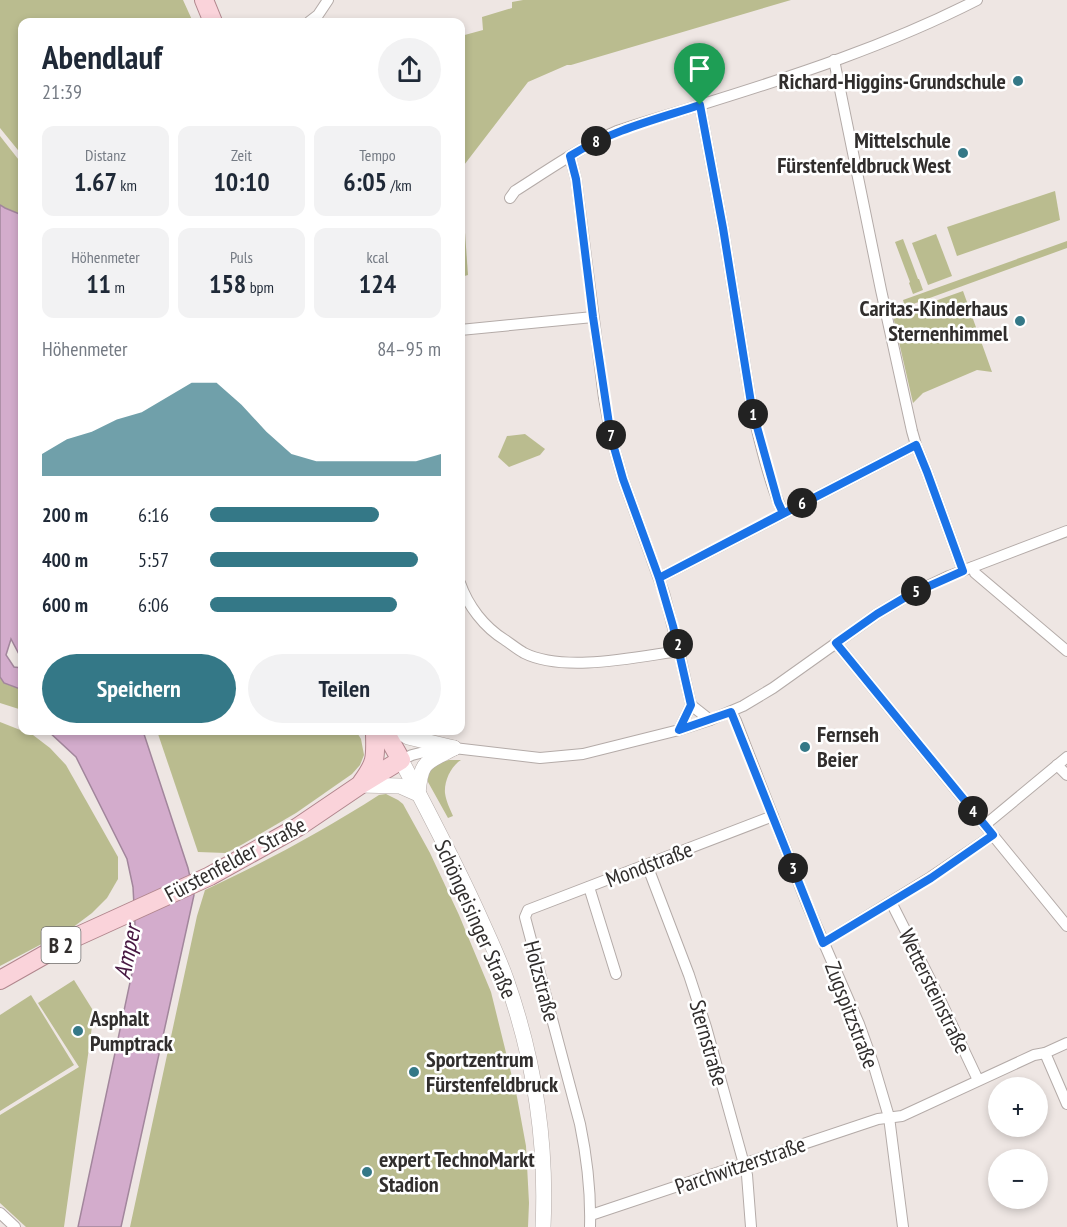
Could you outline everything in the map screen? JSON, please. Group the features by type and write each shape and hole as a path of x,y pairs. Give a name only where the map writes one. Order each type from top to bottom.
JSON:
{"main road":[{"path":"204,0 211,18"},
{"path":"360,785 375,760 375,735"},
{"name":"Schöngeisinger Straße","path":"387,735 401,760"},
{"name":"Fürstenfelder Straße","path":"0,980 76,937 200,881 298,827 401,760"}],"street":[{"path":"321,18 328,0"},
{"path":"510,198 515,191 584,147 617,131 834,60 916,29 977,0"},
{"path":"834,60 881,290 916,445 968,569 1067,651"},
{"path":"700,105 723,228 752,409 783,513"},
{"path":"570,156 576,179 612,444 659,578 691,705 679,730"},
{"path":"465,330 593,317"},
{"path":"659,578 916,445"},
{"path":"405,735 454,748 540,758 566,757 616,747 679,730 731,712 772,688 877,614 909,595 968,569 1067,531"},
{"path":"465,596 491,631 525,653 550,661 572,663 605,661 679,651"},
{"path":"836,643 1067,926"},
{"path":"691,705 710,720"},
{"name":"Zugspitzstraße","path":"731,712 873,1063 889,1118 903,1227"},
{"path":"401,760 432,750 454,748"},
{"path":"360,785 400,786 418,794 420,774 425,765 454,748"},
{"path":"985,825 1067,757"},
{"name":"Schöngeisinger Straße","path":"401,760 476,909 506,979 517,1015 538,1112 544,1181 543,1227"},
{"path":"1057,765 1067,775"},
{"name":"Mondstraße","path":"526,912 773,816"},
{"name":"Wettersteinstraße","path":"823,943 931,878 993,835"},
{"name":"Sternstraße","path":"647,864 706,1027 747,1175 751,1227"},
{"path":"589,887 616,974"},
{"name":"Wettersteinstraße","path":"891,902 978,1080"},
{"name":"Holzstraße","path":"526,912 526,921 580,1124 585,1153 591,1215 590,1227"},
{"name":"Wettersteinstraße","path":"889,1118 902,1116 978,1080 1067,1043"},
{"path":"1040,1054 1067,1104"},
{"name":"Parchwitzerstraße","path":"591,1215 878,1119 889,1118"},
{"path":"0,1214 15,1227"}],"green space":[{"path":"0,0 183,0 191,18 18,18 18,150 0,128"},
{"path":"523,0 791,0 567,65 528,82 465,164 465,35 483,30 482,17 512,8 512,2"},
{"path":"0,136 18,159 18,213 0,205"},
{"path":"1055,191 1060,220 957,256 947,227"},
{"path":"465,233 468,275 465,276"},
{"path":"936,234 952,276 928,285 912,243"},
{"path":"903,239 923,290 913,294 895,242"},
{"path":"1067,241 1067,248 905,307 903,300"},
{"path":"963,291 992,372 977,370 923,393 913,403 893,316"},
{"path":"525,434 545,449 540,455 509,467 498,457 507,436"},
{"path":"0,677 4,683 18,688 18,709 0,703"},
{"path":"0,722 18,729 18,735 33,735 50,748 66,765 118,857 118,879 107,898 72,928 0,966"},
{"path":"158,735 358,735 364,755 360,765 352,774 296,813 226,853 198,852"},
{"path":"449,760 461,760 451,770 447,779 446,796 453,816 448,818 428,782 428,777 434,767"},
{"name":"Sportzentrum Fürstenfeldbruck","path":"386,794 403,804 430,853 491,992 517,1097 526,1146 528,1227 130,1227 197,916 205,890 294,846 379,795"},
{"path":"74,980 94,1012 64,1227 26,1227 0,1203 0,1115 79,1067 38,1003"},
{"path":"31,995 74,1065 0,1111 0,1015"}],"shaded area":[{"path":"0,205 18,213 18,652 11,639 6,655 14,667 18,668 18,688 4,683 0,677"},
{"path":"52,735 144,735 188,868 194,895 121,1227 78,1227 135,959 133,887 127,859 76,757"}],"place":[{"name":"Richard-Higgins-Grundschule","path":"1018,81"},
{"name":"Mittelschule Fürstenfeldbruck West","path":"963,153"},
{"name":"Caritas-Kinderhaus Sternenhimmel","path":"1020,321"},
{"name":"Fernseh Beier","path":"805,747"},
{"name":"Asphalt Pumptrack","path":"78,1031"},
{"name":"Sportzentrum Fürstenfeldbruck","path":"414,1072"},
{"name":"expert TechnoMarkt Stadion","path":"367,1172"}],"route":[{"path":"700,105 617,131 570,156 576,179 611,437 623,479 659,578 916,445 963,571 909,595 836,643 993,835 931,878 823,943 731,712 679,730 691,705 673,626 659,578 783,513 752,409 723,228 700,105"}],"water label":[{"name":"Amper","path":"127,952"}]}
